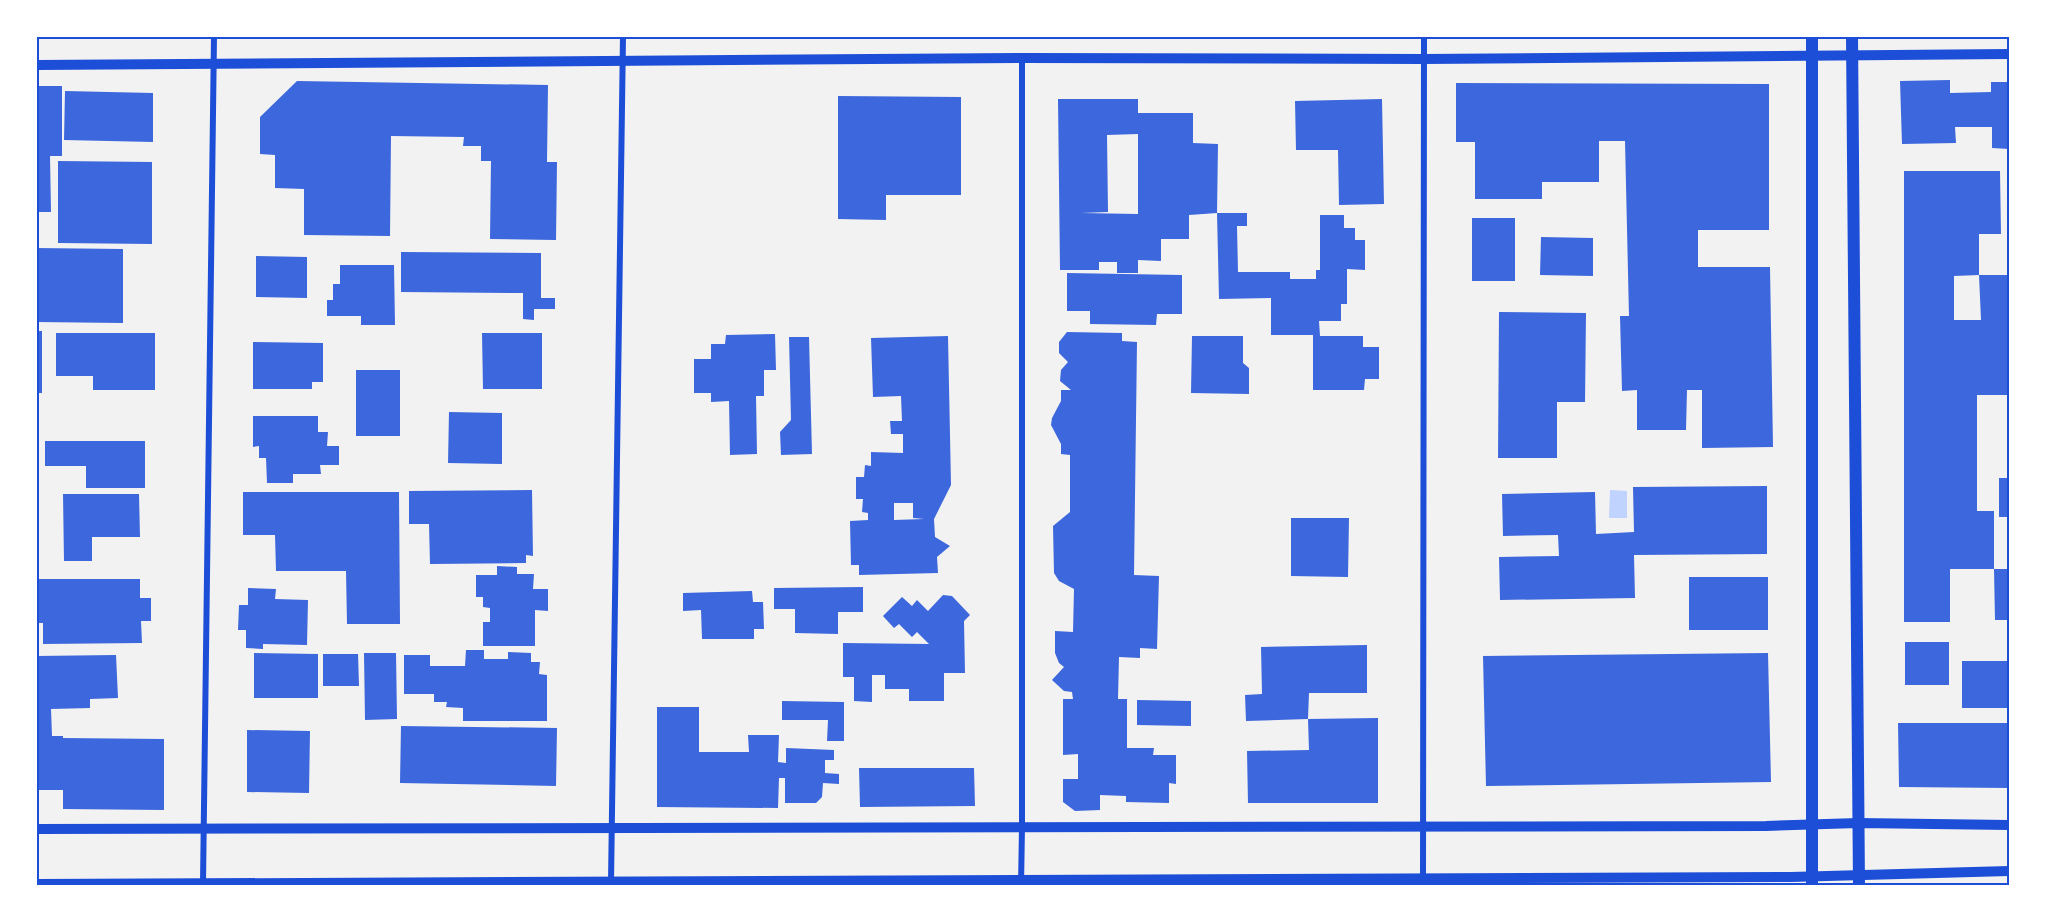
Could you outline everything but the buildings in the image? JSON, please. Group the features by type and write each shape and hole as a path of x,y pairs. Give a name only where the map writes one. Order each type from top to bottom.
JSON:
{"main road":[{"path":"1812,36 1812,881"},
{"path":"1852,36 1859,881"}],"street":[{"path":"203,884 214,36"},
{"path":"611,883 614,828 623,36"},
{"path":"1423,882 1424,36"},
{"path":"36,64 1022,58 1852,57 2009,54"},
{"path":"1021,883 1022,58"},
{"path":"36,829 1766,826 1858,823 2009,825"},
{"path":"36,884 1859,881 2009,871"}],"water":[{"path":"1610,490 1627,491 1627,518 1609,518"}]}
